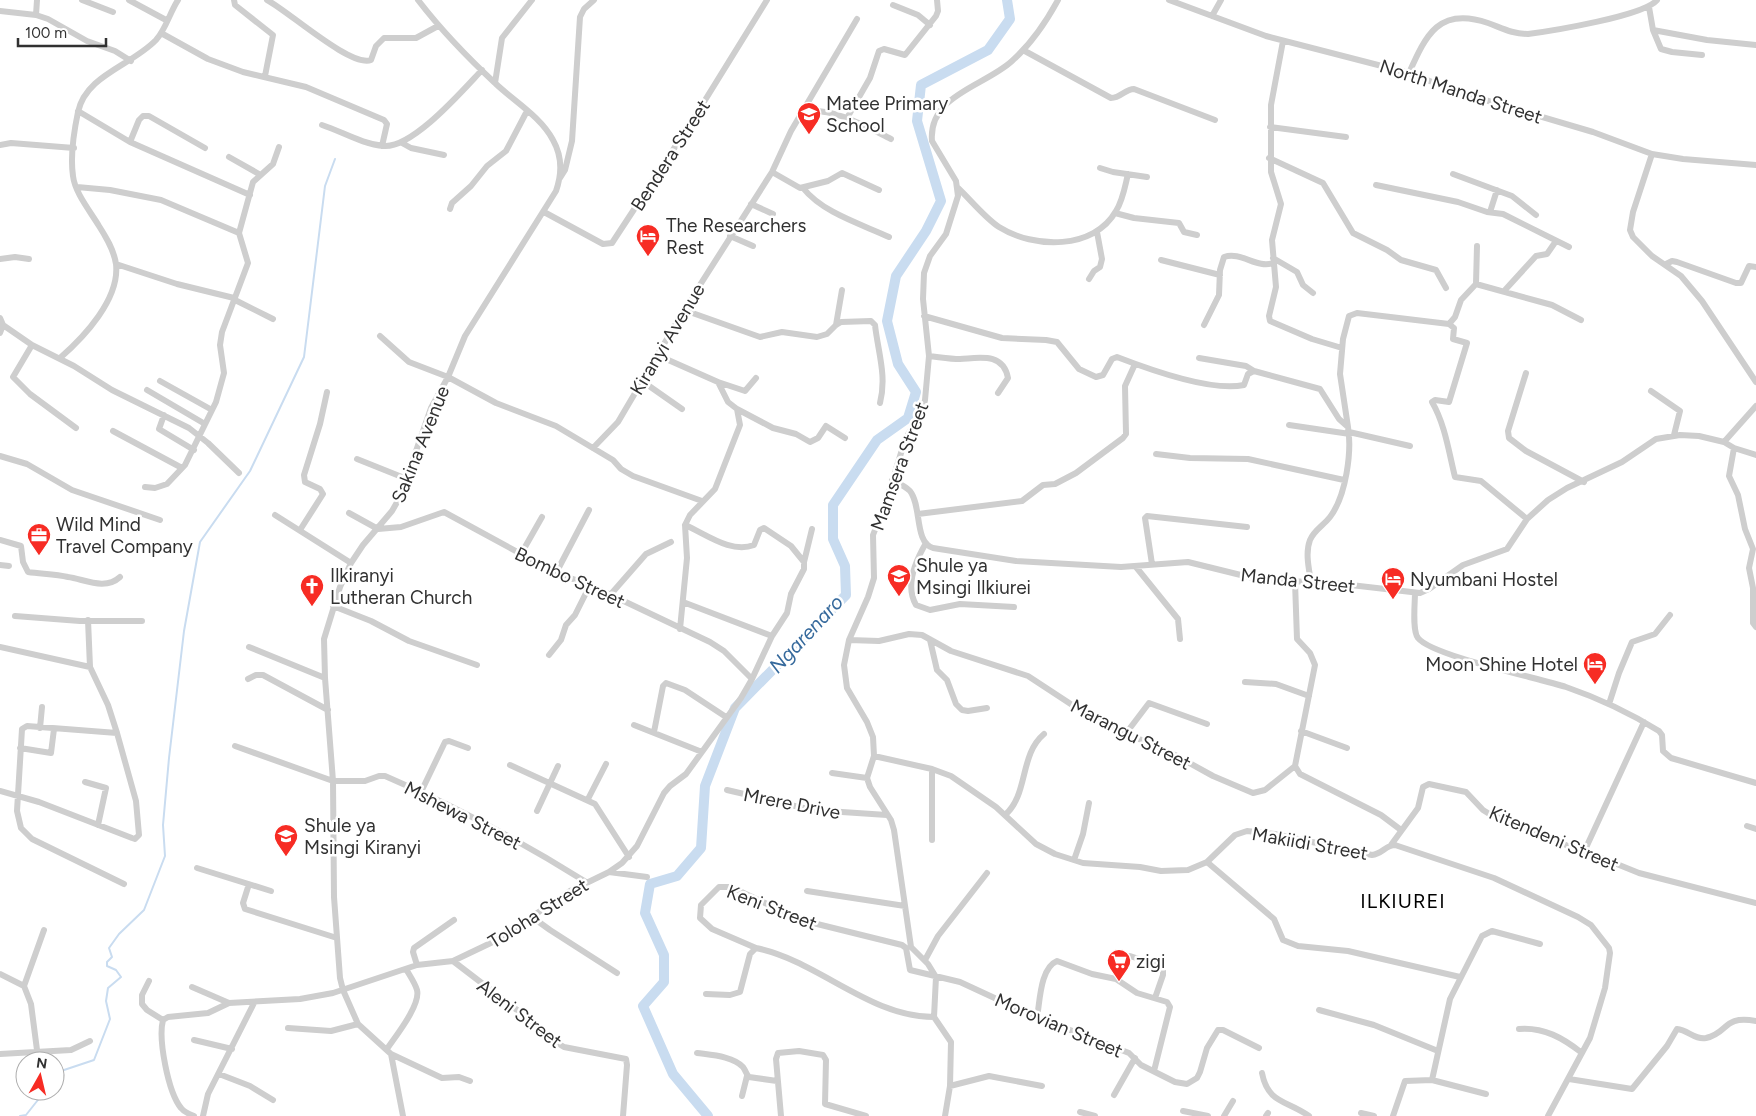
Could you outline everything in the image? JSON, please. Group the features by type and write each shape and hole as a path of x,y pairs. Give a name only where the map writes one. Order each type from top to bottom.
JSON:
{"street":[{"path":"36,15 37,0"},
{"path":"82,0 113,12"},
{"path":"129,0 166,20"},
{"path":"60,358 84,336 102,310 112,290 116,264 111,248 73,176 78,111 84,93 90,86 131,61 161,33 166,20 178,0"},
{"path":"234,0 235,5 273,35 265,76"},
{"path":"267,0 335,47 363,61 371,60 376,46 384,38 416,38 438,26"},
{"name":"Sakina Avenue","path":"418,0 438,26 495,83 546,129 554,141 558,152 560,179 556,192 544,212 465,336 448,377 431,408 407,479 392,511 363,545 351,563 333,606 324,639 333,781 334,897 343,990 358,1024 389,1052 442,1078 459,1077 470,1081"},
{"path":"495,83 504,34 532,0"},
{"path":"560,179 565,170 572,140 580,17 584,9 594,0"},
{"name":"Bendera Street","path":"544,212 603,244 612,243 694,118 767,0"},
{"path":"847,118 870,78 879,50 884,49 905,55 930,25 938,11 937,0"},
{"path":"1058,0 1023,50 998,72 950,100 936,119 932,141 958,187 996,225 1031,239 1061,243 1097,232 1116,212 1128,174"},
{"name":"North Manda Street","path":"1170,0 1283,41 1311,46 1409,73 1458,92 1593,132 1652,154 1683,160 1756,165"},
{"path":"1212,16 1221,0"},
{"path":"1409,73 1424,39 1431,30 1451,19 1478,20 1511,32 1528,34 1632,13 1648,7 1657,0"},
{"path":"893,5 918,15 930,25"},
{"path":"1648,7 1653,30 1663,51 1702,55"},
{"path":"0,11 36,15 131,61"},
{"name":"Kiranyi Avenue","path":"593,448 618,422 684,310 772,172 791,131 805,111 857,19"},
{"path":"1653,30 1707,40 1756,45"},
{"path":"161,33 208,60 243,72 306,87 384,120 387,124 382,146"},
{"path":"1283,41 1272,102 1270,127 1270,172 1282,204 1274,229 1273,260 1276,287 1269,312 1270,321 1312,339 1342,348"},
{"path":"1023,50 1111,98 1119,97 1126,91 1134,89 1215,120"},
{"path":"402,144 440,113 482,70"},
{"path":"78,111 130,142 250,194"},
{"path":"450,209 452,203 472,186 487,166 506,151 527,111"},
{"path":"805,111 819,111 847,118 890,139"},
{"path":"130,142 139,120 143,116 149,116 205,148"},
{"path":"322,125 355,139 382,146 402,144 411,148 444,155"},
{"path":"1270,127 1346,137"},
{"path":"1,142 74,148"},
{"path":"145,487 155,488 167,484 182,468 194,450 212,410 224,373 220,340 248,260 239,233 253,182 259,174 273,164 279,147"},
{"path":"1652,154 1633,212 1630,230 1633,237 1652,256 1681,276 1702,300 1754,374 1756,382"},
{"path":"229,157 259,174"},
{"path":"1270,158 1323,183 1353,234 1387,250 1401,260 1436,270 1446,288"},
{"path":"1100,168 1147,177"},
{"path":"772,172 803,188 813,199 829,209 889,238"},
{"path":"803,188 832,180 842,173 879,190"},
{"path":"1453,174 1512,196 1536,214"},
{"path":"1376,185 1458,202 1503,214 1569,247"},
{"path":"77,186 161,200 239,233"},
{"name":"Mamsera Street","path":"867,778 874,756 870,730 850,695 844,677 844,665 849,640 871,590 875,570 872,539 905,440 923,408 928,356 924,316 924,274 930,256 946,234 952,220 958,196 958,187"},
{"path":"1490,212 1497,190"},
{"path":"751,204 773,214"},
{"path":"1116,212 1134,218 1179,223 1184,232 1197,235"},
{"path":"1089,279 1094,271 1100,267 1102,260 1097,232"},
{"path":"730,236 753,246"},
{"path":"1505,290 1536,256 1548,254 1556,241"},
{"path":"1449,324 1455,317 1461,300 1476,284 1478,246"},
{"path":"1204,325 1219,295 1220,275 1224,257 1227,256 1265,265 1273,260"},
{"path":"0,259 15,257 28,259"},
{"path":"1161,260 1220,275"},
{"path":"1273,260 1297,272 1303,285 1313,293"},
{"path":"1666,264 1672,261 1677,262 1736,284 1741,283 1749,266 1756,267"},
{"path":"116,264 178,284 234,299 273,319"},
{"path":"1476,284 1505,290 1552,305 1581,320"},
{"path":"836,325 842,290"},
{"path":"684,310 760,337 782,332 817,337 827,334 836,325 871,320 874,325 883,367 883,392 880,403"},
{"path":"1311,582 1308,557 1311,539 1332,515 1344,480 1350,450 1349,431 1340,381 1342,348 1347,323 1349,316 1354,313 1449,324 1454,328 1453,338 1467,343 1449,402 1435,400 1432,402 1441,419 1455,478 1481,481 1527,519"},
{"path":"924,316 1002,338 1057,342 1079,369 1096,377 1103,375 1115,357 1193,381 1232,386 1244,385 1248,374 1254,371"},
{"path":"0,333 1,321"},
{"path":"1,321 32,345 60,358 112,390 164,415 200,436 239,473"},
{"path":"380,336 409,362 448,377 496,403 556,426 613,460 633,476 702,501"},
{"path":"32,345 13,377 30,394 76,428"},
{"path":"658,355 718,382 745,391 750,388 756,378"},
{"path":"928,356 960,359 981,356 1000,363 1005,368 1008,378 998,393"},
{"path":"1199,358 1246,366 1254,371 1320,388 1339,419 1349,431"},
{"path":"918,514 1022,500 1043,485 1055,484 1076,473 1126,434 1125,386 1135,364"},
{"path":"1526,372 1508,431 1509,438 1526,451 1584,482"},
{"path":"160,381 212,410"},
{"path":"642,381 682,409"},
{"path":"718,382 728,402 737,409 773,428 796,434 810,442 814,442 826,426 845,438"},
{"path":"147,390 205,424"},
{"path":"1651,391 1680,411 1674,435"},
{"path":"300,530 323,494 320,489 305,482 304,475 320,424 327,392"},
{"path":"1724,442 1756,406"},
{"path":"680,629 687,558 685,525 690,515 715,489 738,432 741,419 737,409"},
{"path":"164,415 159,429 194,450"},
{"path":"1289,425 1349,431 1410,446"},
{"path":"113,430 182,468"},
{"path":"1756,455 1734,448 1724,442 1698,436 1674,435 1656,439 1622,462 1560,492 1527,519 1507,549 1463,565 1429,589 1415,593 1415,632 1420,640 1454,655 1564,687 1609,704 1661,732 1663,751 1670,758 1756,783"},
{"path":"1734,448 1729,476 1738,495 1745,529 1754,549 1749,568 1754,588 1753,623 1756,628"},
{"path":"1156,454 1190,458 1248,459 1344,480"},
{"path":"0,456 26,464 72,490 160,520"},
{"path":"357,460 407,479"},
{"path":"892,480 911,493 918,514 923,540 926,543 913,574 913,591 916,606 930,610 960,604 1014,607"},
{"path":"556,573 589,510"},
{"name":"Bombo Street","path":"378,529 401,527 444,512 556,573 611,594 717,646 752,679"},
{"path":"349,513 378,529"},
{"path":"275,515 351,563"},
{"path":"1152,564 1146,534 1145,518 1147,516 1247,527"},
{"path":"521,554 542,517"},
{"path":"685,525 708,534 717,541 738,546 752,546 762,528 791,546 804,562"},
{"name":"Toloha Street","path":"163,1020 172,1016 208,1013 229,1004 300,999 343,990 417,965 453,961 497,940 586,882 609,872 629,857 664,793 686,774 752,679 772,636 787,613 791,594 804,569 812,529"},
{"path":"0,540 21,546 23,562 28,572 66,576 100,584 110,583 120,577"},
{"path":"611,594 646,554 671,542"},
{"name":"Manda Street","path":"926,543 927,546 933,548 1016,561 1136,567 1188,562 1257,579 1311,582 1415,593"},
{"path":"0,565 9,566"},
{"path":"1136,567 1178,619 1180,639"},
{"path":"1295,582 1297,639 1310,653 1315,665 1295,766 1300,774 1381,815 1401,830"},
{"path":"549,655 561,640 566,625 575,614 590,585"},
{"path":"682,602 772,636"},
{"path":"333,606 371,621 414,643 477,664"},
{"path":"1609,704 1618,673 1632,642 1655,634 1670,615"},
{"path":"15,616 142,621"},
{"path":"0,791 17,795 135,839 139,835 136,801 117,733 108,705 90,667 88,620"},
{"name":"Marangu Street","path":"849,640 879,641 916,634 951,651 1028,676 1070,706 1103,724 1127,732 1213,776 1253,793 1265,790 1295,766"},
{"path":"930,640 937,670 947,680 956,704 962,710 968,711 987,708"},
{"path":"0,647 90,667"},
{"path":"249,647 325,678"},
{"path":"248,679 256,675 263,675 328,710"},
{"path":"1245,682 1276,684 1309,696"},
{"path":"654,732 656,711 663,686 666,683 686,690 726,717"},
{"path":"1127,732 1149,704 1207,724"},
{"path":"40,728 42,707"},
{"path":"1584,852 1644,722"},
{"path":"634,725 702,752"},
{"path":"117,733 27,726 22,729 17,811 24,832 32,839 124,884"},
{"path":"20,748 51,753 54,729"},
{"path":"1302,731 1347,748"},
{"path":"1005,814 1014,805 1031,750 1036,741 1044,734"},
{"path":"421,792 443,746 449,741 468,748"},
{"name":"Mshewa Street","path":"235,746 333,781 365,781 385,776 421,792 546,857 586,882"},
{"name":"Makiidi Street","path":"874,756 951,776 1005,814 1036,844 1074,860 1178,872 1207,862 1224,843 1242,832 1275,834 1372,855 1381,854 1391,844 1406,847 1494,878 1578,917 1591,925 1606,944 1610,953 1605,988 1597,1018 1582,1053 1569,1079 1550,1108 1548,1116"},
{"path":"588,799 606,764"},
{"path":"510,765 588,799 595,804 629,857"},
{"path":"537,811 558,766"},
{"path":"932,770 932,840"},
{"path":"832,773 867,778 875,798 887,815 894,830 911,947 925,960 936,977 934,1017 951,1042 950,1086 946,1116"},
{"path":"85,782 106,788 98,826"},
{"name":"Kitendeni Street","path":"1391,844 1418,808 1423,787 1429,784 1466,792 1474,798 1483,810 1491,815 1548,835 1584,852 1654,878 1756,903"},
{"name":"Mrere Drive","path":"727,790 812,810 887,815"},
{"path":"1074,860 1083,834 1088,802"},
{"path":"1747,826 1756,829"},
{"path":"1207,862 1274,919 1283,940 1298,946 1337,949 1460,977"},
{"path":"197,868 271,891"},
{"path":"609,872 647,877"},
{"path":"925,960 938,936 987,873"},
{"path":"249,884 243,903 245,909 337,938"},
{"name":"Keni Street","path":"934,1017 910,1015 890,1008 813,969 712,929 701,920 699,913 701,905 719,887 731,887 801,920 902,945 906,948 910,970 936,977"},
{"path":"807,891 905,906"},
{"path":"532,917 617,973"},
{"path":"417,965 413,952 414,948 454,920"},
{"path":"37,1050 31,1004 24,986 44,930"},
{"path":"1432,1080 1450,999 1482,936 1492,931 1540,944"},
{"path":"706,994 730,995 740,992 750,954 756,948"},
{"path":"1130,956 1163,967 1163,974 1155,998"},
{"name":"Aleni Street","path":"453,961 517,1010 544,1035 564,1047 626,1059 623,1116"},
{"path":"1037,1017 1046,972 1057,961 1092,974 1116,979 1137,993 1168,1003 1170,1007 1154,1071"},
{"path":"403,1116 389,1052 418,995 417,988 406,969"},
{"path":"0,974 24,986"},
{"name":"Morovian Street","path":"936,977 960,982 1037,1017 1097,1039 1136,1058 1141,1065 1182,1084 1191,1082 1200,1072 1211,1039 1220,1029 1259,1048"},
{"path":"150,981 142,995 142,1004 147,1010 163,1020 160,1038 178,1105 182,1110 194,1116"},
{"path":"192,987 229,1004"},
{"path":"203,1116 205,1100 254,1003"},
{"path":"1319,1010 1374,1025 1438,1051"},
{"path":"1569,1079 1632,1089 1667,1046 1677,1029 1695,1037 1706,1038 1730,1022 1737,1020 1756,1021"},
{"path":"288,1028 331,1031 358,1024"},
{"path":"1519,1028 1546,1031 1582,1053"},
{"path":"194,1040 232,1049"},
{"path":"0,1054 37,1050 71,1050 90,1041"},
{"path":"781,1116 777,1081 777,1056 781,1051 799,1051 824,1055 826,1060 825,1104 866,1116"},
{"path":"697,1053 713,1055 736,1062 744,1067 747,1076 742,1096"},
{"path":"1114,1095 1136,1058"},
{"path":"1262,1073 1266,1089 1272,1096 1310,1116"},
{"path":"219,1074 250,1086 273,1100"},
{"path":"747,1076 777,1081"},
{"path":"950,1086 989,1076 1042,1086"},
{"path":"1393,1116 1405,1081 1432,1080 1486,1094"},
{"path":"1224,1116 1233,1101"},
{"path":"1183,1111 1208,1116"},
{"path":"1080,1112 1095,1116"},
{"path":"1361,1113 1374,1116"}],"waterway":[{"name":"Ngarenaro","path":"708,1116 673,1074 643,1006 664,982 664,955 645,913 650,884 677,876 701,848 705,786 735,708 846,595 845,566 833,539 833,505 877,440 908,418 916,392 898,364 887,321 896,276 926,231 941,201 917,121 921,85 988,50 1010,19 1007,0"},
{"path":"65,1070 94,1060 110,1019 106,1001 108,988 121,977 116,970 107,966 107,962 112,957 109,948 119,934 144,910 165,856 163,825 169,758 184,631 200,542 250,471 304,357 325,186 335,159"},
{"path":"20,1116 26,1115 37,1101"}],"place":[{"name":"Matee Primary School","path":"809,135"},
{"name":"The Researchers Rest","path":"648,257"},
{"name":"Wild Mind Travel Company","path":"39,556"},
{"name":"Shule ya Msingi Ilkiurei","path":"899,597"},
{"name":"Nyumbani Hostel","path":"1393,600"},
{"name":"Ilkiranyi Lutheran Church","path":"312,607"},
{"name":"Moon Shine Hotel","path":"1595,685"},
{"name":"Shule ya Msingi Kiranyi","path":"286,857"},
{"name":"zigi","path":"1119,982"}],"district":[{"name":"ILKIUREI","path":"1403,901"}]}
